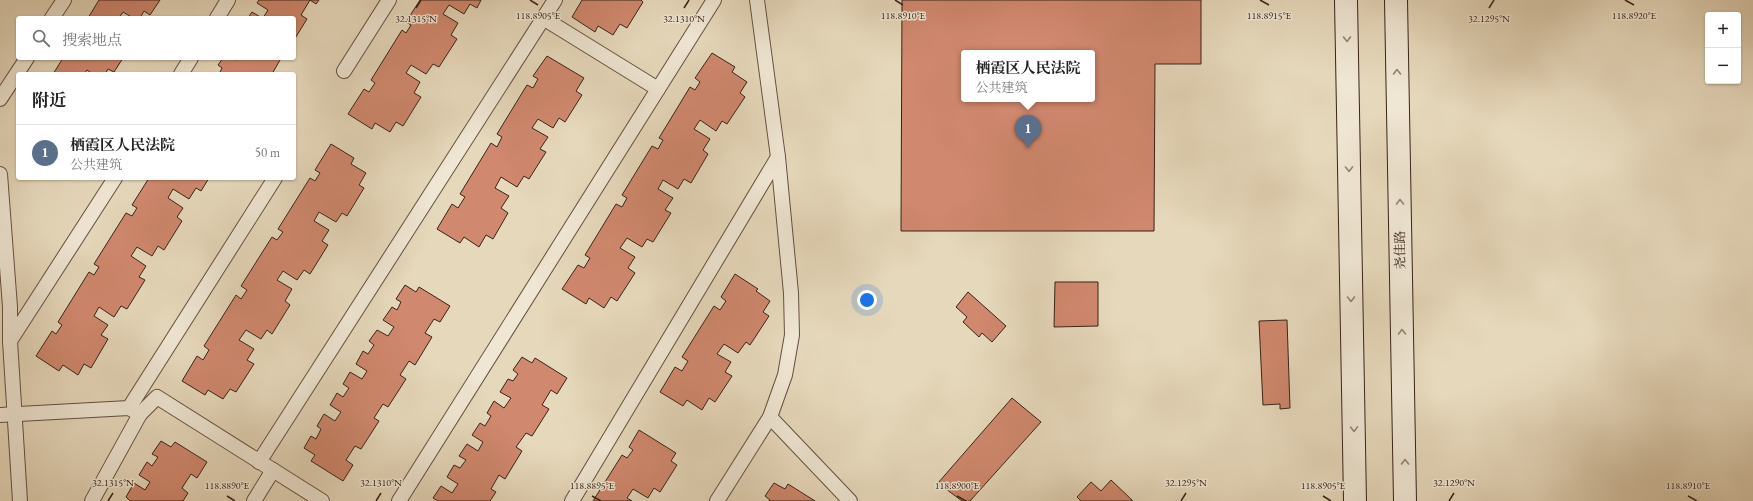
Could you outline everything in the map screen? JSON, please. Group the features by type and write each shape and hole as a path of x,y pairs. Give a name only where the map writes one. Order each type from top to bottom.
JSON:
{"main road":[{"path":"1346,0 1355,501"},
{"name":"尧佳路","path":"1396,0 1405,501"}],"lane":[{"path":"53,16 64,0"},
{"path":"218,16 228,0"},
{"path":"344,71 389,0"},
{"path":"259,462 555,0"},
{"path":"399,501 714,0"},
{"path":"717,501 770,417 784,375 792,335 791,293 778,157 757,0"},
{"path":"543,18 658,89"},
{"path":"17,72 25,60"},
{"path":"182,72 190,60"},
{"path":"0,99 16,74"},
{"path":"572,501 778,157"},
{"path":"0,174 10,307 10,341 20,501"},
{"path":"10,341 114,180"},
{"path":"92,501 135,411 274,180"},
{"path":"0,415 135,411 157,397 322,501"},
{"path":"770,417 850,501"},
{"path":"254,501 273,470"}],"building":[{"path":"99,0 160,0 150,15 144,11 141,16 130,16 123,12 120,16 89,16"},
{"path":"259,0 310,0 301,15 307,19 296,37 296,16 264,16 268,10 257,3"},
{"path":"310,0 319,0 316,4"},
{"path":"420,0 481,0 477,8 470,4 464,14 449,5 443,14 458,23 451,35 457,39 439,67 433,64 426,74 411,65 406,73 420,82 414,93 421,97 403,126 396,122 390,132 375,123 372,129 348,114 364,89 369,92 375,83 371,80 402,30 406,33 411,25 406,22"},
{"path":"582,0 641,0 643,2 627,28 620,24 613,35 598,26 595,32 572,17"},
{"path":"902,0 1201,0 1201,64 1155,64 1154,231 901,231"},
{"path":"252,12 259,16 249,16"},
{"path":"712,53 735,67 732,72 747,82 740,93 745,97 727,124 722,121 716,131 700,120 694,129 710,139 703,150 708,154 691,183 684,179 678,189 663,180 658,189 673,198 665,210 671,213 653,242 647,239 642,247 627,238 620,248 635,257 628,268 635,273 617,301 611,297 604,308 589,298 586,304 562,289 578,265 584,268 590,258 585,255 616,204 622,207 627,198 622,195 652,146 658,149 663,140 659,138 690,87 695,90 700,82 695,78"},
{"path":"547,56 584,78 576,91 582,95 565,122 559,118 553,128 538,119 532,128 548,137 540,149 546,152 529,179 524,176 517,187 501,177 495,188 509,196 501,208 508,213 493,239 486,235 479,247 464,237 460,243 437,229 452,204 458,208 465,197 460,194 491,143 497,147 502,137 497,134 527,85 533,88 538,79 533,76"},
{"path":"62,60 122,60 114,72 108,69 106,72 90,72 87,70 86,72 54,72"},
{"path":"222,60 280,60 273,72 220,72 222,68 218,65"},
{"path":"331,144 354,158 351,164 366,173 359,185 364,188 347,216 342,213 336,222 319,212 314,221 329,230 322,241 328,245 310,274 304,270 297,280 283,271 277,280 292,289 285,301 290,305 272,334 267,330 261,339 246,330 239,340 254,349 247,360 254,364 236,392 230,389 223,399 208,390 205,395 182,381 197,356 203,360 209,350 204,346 236,295 241,299 247,290 241,286 272,237 277,240 283,232 278,229 310,178 315,181 320,173 315,170"},
{"path":"148,180 208,180 201,191 196,188 189,199 173,189 168,198 183,208 177,217 182,221 164,250 158,246 152,256 137,247 131,256 146,266 139,277 145,280 127,309 121,306 114,317 99,307 94,316 108,325 101,335 108,339 91,368 84,364 78,375 63,365 59,371 36,356 52,331 56,334 62,325 58,322 89,272 94,275 99,267 94,264 126,213 132,216 137,208 132,205"},
{"path":"735,274 758,289 756,291 770,301 763,312 769,316 750,345 746,342 738,353 724,344 717,354 731,362 725,372 732,376 715,402 709,398 702,410 687,400 683,406 660,392 675,367 682,371 688,361 682,357 714,306 720,310 726,301 721,297"},
{"path":"1055,282 1098,282 1098,326 1054,327"},
{"path":"405,285 416,292 419,287 450,306 440,322 434,319 425,333 432,337 415,365 409,361 400,375 406,379 388,407 383,404 374,418 379,421 361,449 355,446 346,460 353,465 343,481 311,461 315,455 304,448 311,436 316,439 321,429 317,426 324,414 335,421 341,412 330,405 337,393 343,397 349,388 343,384 350,372 362,379 367,371 356,364 363,351 368,354 374,345 369,341 377,330 388,336 394,327 383,320 392,307 397,310 401,302 396,299"},
{"path":"968,292 1006,326 992,342 982,333 979,337 963,322 967,317 956,307"},
{"path":"1287,320 1290,408 1280,409 1280,404 1263,405 1259,321"},
{"path":"522,357 532,363 535,358 567,378 557,394 551,390 542,405 549,409 532,436 526,433 516,447 522,451 505,479 499,475 491,489 496,492 490,501 438,501 433,498 441,486 452,493 458,484 447,477 454,465 460,468 466,460 459,456 467,444 478,451 483,442 472,435 480,423 485,426 491,416 487,413 494,401 504,408 511,398 500,392 508,379 513,381 518,374 513,370"},
{"path":"1012,398 1041,422 970,501 962,501 938,483"},
{"path":"639,430 676,453 671,461 677,465 660,492 654,488 648,498 633,489 627,498 632,501 593,501 622,455 627,458 633,450 629,447"},
{"path":"161,441 171,447 175,442 207,462 197,478 191,474 182,488 188,493 183,501 130,501 126,497 134,483 145,490 150,482 139,475 147,462 152,466 158,457 152,454"},
{"path":"1111,480 1133,501 1081,501 1077,497 1091,482 1101,491"},
{"path":"774,483 785,489 788,484 815,501 769,501 770,500 765,496"}],"place":[{"name":"栖霞区人民法院","path":"1028,148"}]}
